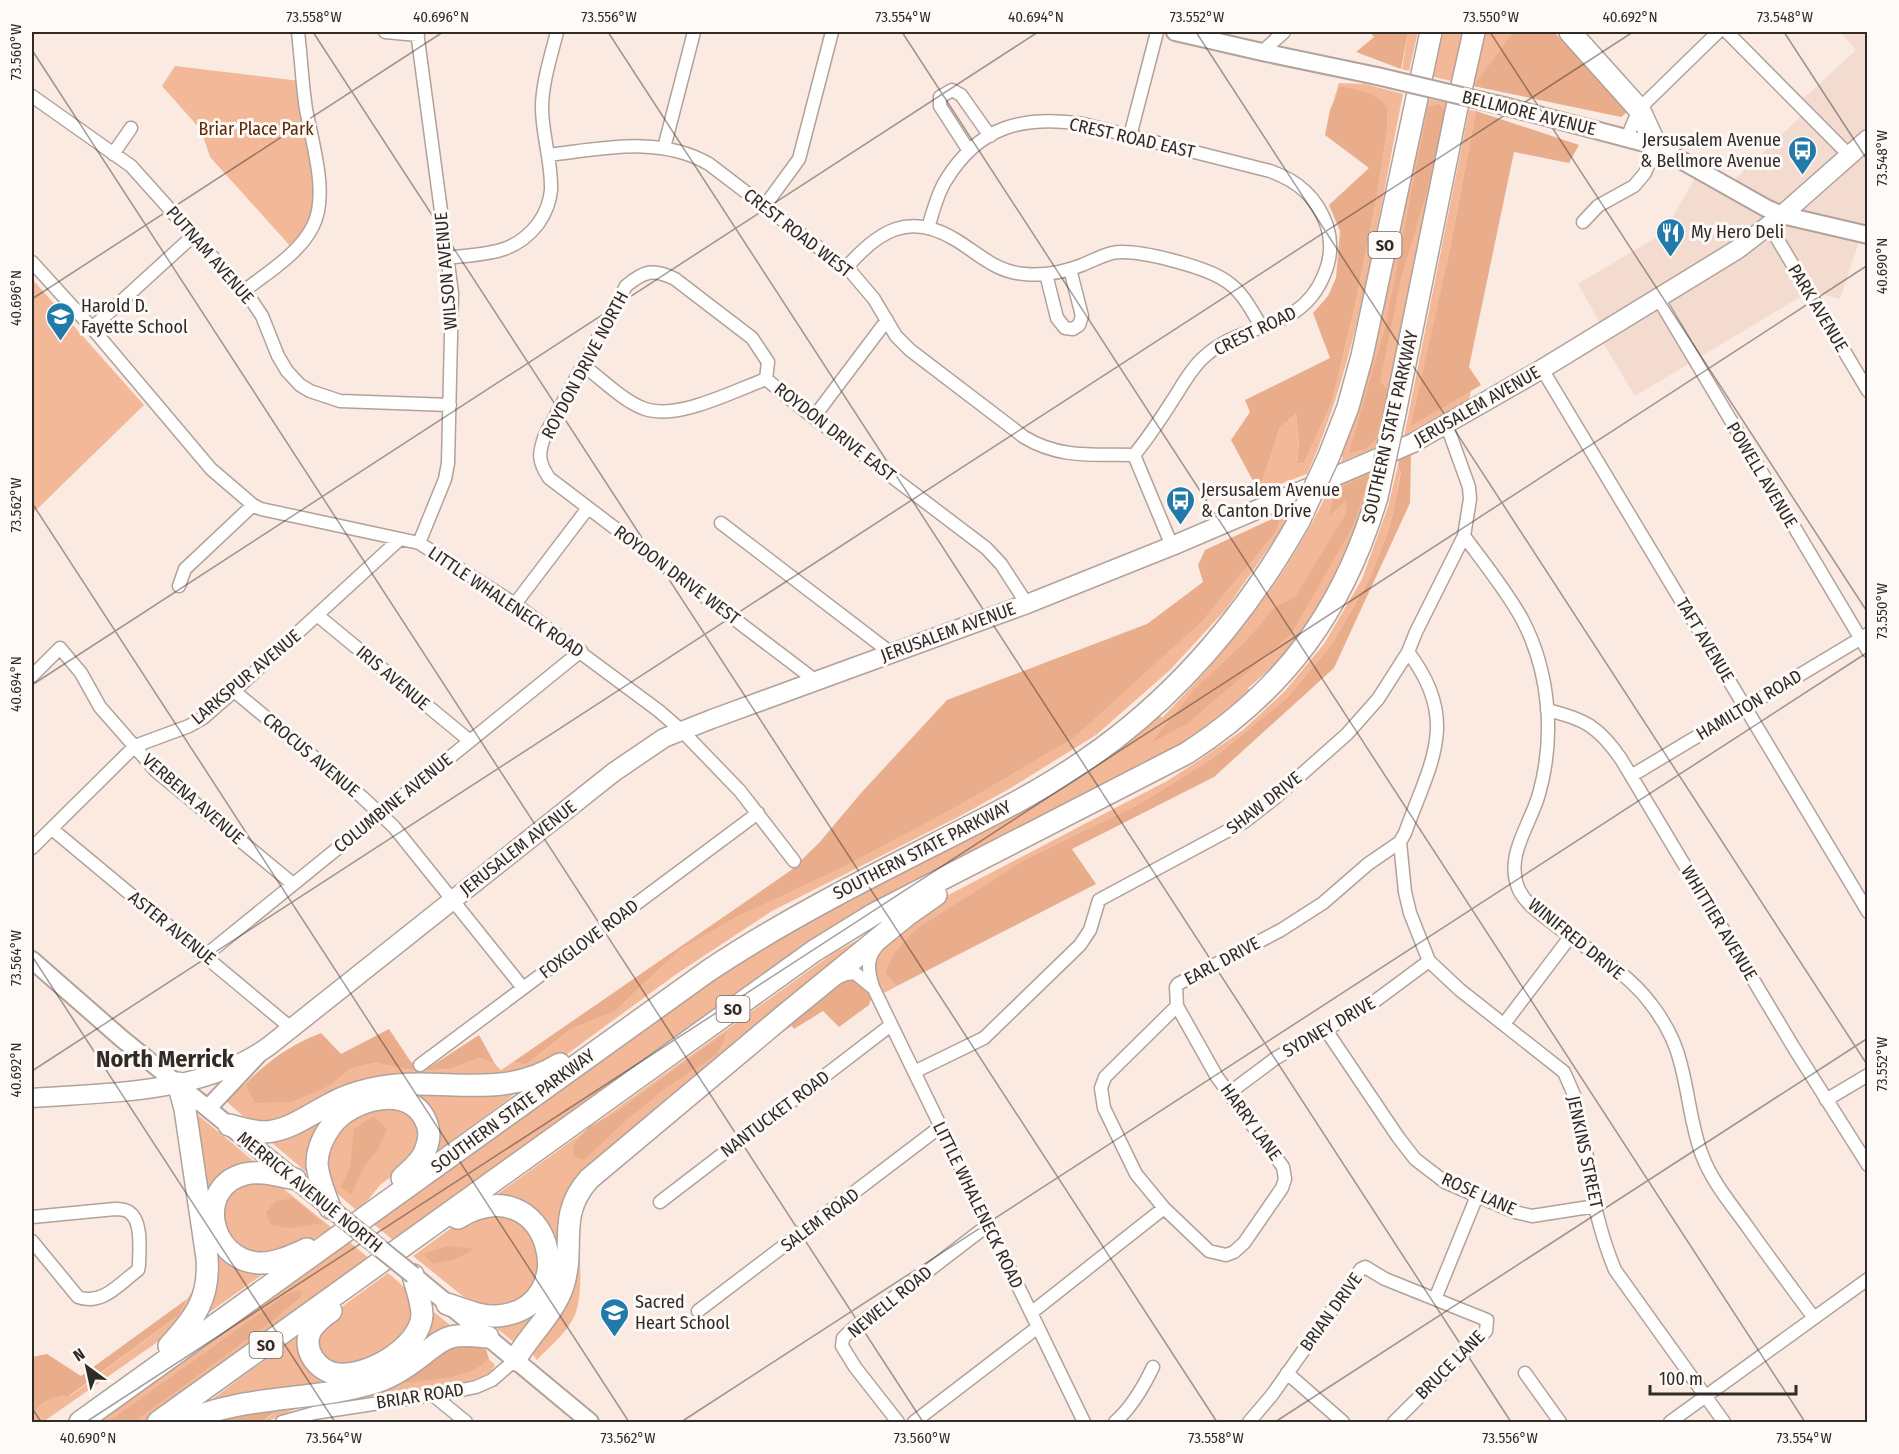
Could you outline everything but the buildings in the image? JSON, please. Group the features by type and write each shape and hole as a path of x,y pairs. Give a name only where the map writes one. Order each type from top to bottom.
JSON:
{"highway":[{"name":"SOUTHERN STATE PARKWAY","path":"80,1422 708,970 822,902 1025,797 1101,748 1169,692 1207,652 1252,596 1299,521 1329,456 1348,407 1362,356 1431,32"},
{"name":"SOUTHERN STATE PARKWAY","path":"158,1422 829,942 874,914 1187,753 1228,724 1270,687 1308,642 1341,592 1361,546 1377,497 1474,32"},
{"path":"1570,32 1639,109 1656,146"},
{"path":"515,1360 522,1347 546,1319 560,1293 566,1275 570,1212 583,1186 597,1172 893,926 938,894 1008,857 1080,808"},
{"path":"229,1125 263,1132 276,1130 289,1126 340,1099 385,1086 416,1084 492,1086 525,1080 563,1062 651,998 708,970"},
{"path":"140,1378 196,1315 207,1283 206,1247 185,1109 178,1083"},
{"path":"330,1208 317,1163 320,1147 327,1131 340,1116 357,1104 377,1099 395,1099 410,1104 423,1117 429,1132 428,1144 418,1161 368,1214"},
{"path":"295,1179 252,1173 229,1182 217,1198 213,1212 215,1230 221,1242 239,1258 258,1263 280,1259 333,1240"},
{"path":"406,1243 488,1205 521,1212 539,1230 548,1248 549,1269 542,1290 527,1305 514,1312 495,1316 447,1304"},
{"path":"374,1268 319,1320 310,1333 311,1356 320,1367 328,1372 345,1374 366,1369 389,1358 408,1344 418,1328 422,1313 413,1275"},
{"path":"183,1422 240,1404 376,1382 401,1371 443,1340 459,1336 488,1337"}],"main road":[{"name":"BELLMORE AVENUE","path":"1175,32 1504,106 1656,146 1766,208 1775,220 1868,235"},
{"name":"JERUSALEM AVENUE","path":"32,1098 178,1083 222,1071 261,1052 614,772 664,738 1027,603 1172,546 1413,443 1447,426 1737,249 1775,220 1868,139"},
{"name":"MERRICK AVENUE NORTH","path":"32,960 121,1038 590,1422"},
{"path":"208,1108 261,1052"}],"street":[{"path":"244,291 294,251 304,240 314,224 319,208 320,192 306,108 298,32"},
{"path":"385,32 418,33"},
{"path":"447,258 510,248 530,234 542,219 551,190 542,105 557,32"},
{"path":"664,148 694,32"},
{"path":"764,207 799,159 832,32"},
{"path":"1130,136 1157,32"},
{"path":"1262,52 1284,32"},
{"path":"1627,138 1639,109 1718,32"},
{"path":"1727,32 1849,155"},
{"name":"WILSON AVENUE","path":"418,33 453,310 448,463 445,479 419,543"},
{"path":"969,151 940,106 940,97 944,94 952,90 961,95 990,136"},
{"name":"PUTNAM AVENUE","path":"32,96 131,166 244,291 262,316 278,356 287,371 300,385 330,399 340,401 450,405"},
{"name":"CREST ROAD EAST","path":"928,228 945,181 969,151 990,136 1017,123 1053,120 1083,124 1247,165"},
{"path":"113,154 131,128"},
{"name":"CREST ROAD WEST","path":"548,155 630,146 664,148 696,156 846,268 865,287 896,336 910,350 1038,446 1069,454 1134,455"},
{"path":"1583,222 1598,206 1634,186 1645,173 1656,146"},
{"name":"CREST ROAD","path":"1134,455 1202,358 1223,344 1293,314 1303,307 1313,297 1328,266 1330,237 1318,207 1299,185 1278,174 1247,165"},
{"name":"PARK AVENUE","path":"1775,220 1868,392"},
{"path":"846,268 862,249 883,234 897,229 928,228 957,241 994,267 1023,274 1046,274 1070,269 1099,257 1124,252 1146,255 1204,270 1226,280 1238,291 1262,328"},
{"path":"92,328 194,235"},
{"name":"LITTLE WHALENECK ROAD","path":"32,262 92,328 211,469 254,505 261,509 419,543 515,604 581,651 682,731 716,764 758,813 794,861"},
{"path":"1046,274 1057,318 1069,330 1079,325 1082,316 1070,269"},
{"name":"ROYDON DRIVE NORTH","path":"541,466 540,448 545,435 626,286 640,274 646,273"},
{"name":"ROYDON DRIVE EAST","path":"646,273 664,274 675,279 752,338 768,362 766,379 986,548 1001,564 1027,603"},
{"name":"POWELL AVENUE","path":"1658,298 1864,637 1868,651"},
{"path":"814,417 887,320"},
{"path":"584,366 630,401 644,409 662,413 680,411 766,379"},
{"name":"TAFT AVENUE","path":"1542,369 1868,912"},
{"name":"SHAW DRIVE","path":"914,1072 984,1038 1000,1024 1080,945 1090,930 1097,903 1102,897 1227,833 1276,797 1360,721 1384,690 1408,652 1464,536 1470,499 1469,487 1447,426"},
{"path":"1134,455 1172,546"},
{"name":"ROYDON DRIVE WEST","path":"541,466 549,478 816,681"},
{"path":"179,586 186,569 254,505"},
{"path":"515,604 588,508"},
{"path":"721,523 891,653"},
{"name":"WINIFRED DRIVE","path":"1464,536 1522,618 1531,638 1539,662 1550,729 1545,770 1539,794 1515,854 1514,867 1519,889 1525,899 1570,937 1626,978 1649,1001 1665,1025 1681,1063 1693,1125 1708,1169 1731,1205 1814,1318"},
{"name":"LARKSPUR AVENUE","path":"32,848 135,746 189,726 203,718 400,539"},
{"path":"1454,557 1469,555 1484,562"},
{"name":"IRIS AVENUE","path":"317,615 470,741"},
{"name":"HAMILTON ROAD","path":"1631,776 1864,637"},
{"name":"VERBENA AVENUE","path":"32,676 60,648 81,673 100,707 156,771 293,884"},
{"name":"COLUMBINE AVENUE","path":"206,955 581,651"},
{"path":"1400,842 1430,770 1437,734 1436,708 1429,684 1408,652"},
{"name":"CROCUS AVENUE","path":"234,692 362,797 394,827 523,988"},
{"name":"WHITTIER AVENUE","path":"1547,710 1580,719 1596,729 1610,743 1826,1100 1868,1165"},
{"name":"FOXGLOVE ROAD","path":"420,1065 758,813"},
{"name":"ASTER AVENUE","path":"52,829 291,1028"},
{"name":"JENKINS STREET","path":"1400,842 1405,892 1410,913 1429,961 1460,990 1556,1065 1570,1083 1591,1177 1591,1190 1605,1247 1615,1270 1724,1422"},
{"name":"EARL DRIVE","path":"1164,1208 1136,1174 1104,1108 1101,1088 1105,1077 1177,1006 1176,987 1178,984 1281,930 1323,903 1368,864 1400,842"},
{"name":"LITTLE WHALENECK ROAD","path":"893,926 873,951 869,960 868,969 873,987 1084,1422"},
{"path":"1504,1024 1570,937"},
{"name":"SYDNEY DRIVE","path":"1229,1093 1276,1058 1371,1004 1429,961"},
{"path":"812,993 850,973 858,974 873,987"},
{"name":"HARRY LANE","path":"1164,1208 1209,1251 1226,1255 1234,1252 1244,1243 1282,1188 1285,1179 1283,1167 1217,1077 1177,1006"},
{"name":"NANTUCKET ROAD","path":"660,1202 891,1025"},
{"name":"ROSE LANE","path":"1326,1030 1415,1159 1445,1182 1515,1212 1532,1216 1596,1206"},
{"path":"1826,1100 1868,1075"},
{"name":"SALEM ROAD","path":"698,1311 940,1127"},
{"path":"1435,1299 1477,1196"},
{"path":"1031,1313 1164,1208"},
{"path":"32,1216 115,1209 128,1211 134,1217 137,1225 138,1270 105,1295 88,1301 78,1297 32,1241"},
{"name":"NEWELL ROAD","path":"898,1422 855,1366 842,1346 843,1338 988,1226"},
{"name":"BRIAN DRIVE","path":"1249,1422 1361,1269 1365,1267 1385,1279 1435,1299"},
{"path":"1670,1422 1868,1279"},
{"name":"BRUCE LANE","path":"1394,1422 1486,1331 1487,1320 1435,1299"},
{"path":"914,1422 1038,1327"},
{"name":"BRIAR ROAD","path":"282,1422 314,1413 476,1387 492,1380 515,1360"},
{"path":"1115,1422 1144,1387 1153,1367"},
{"path":"1287,1373 1343,1422"},
{"path":"1525,1373 1560,1422"},
{"path":"433,1395 466,1422"}],"shaded area":[{"path":"1370,32 1408,32 1401,69 1356,52 1374,37"},
{"path":"1513,32 1554,32 1621,98 1626,106 1626,113 1621,117 1473,86"},
{"path":"1840,32 1867,32 1867,233 1862,232 1840,299 1810,291 1635,396 1599,336 1605,332 1578,284 1672,228 1669,223 1701,168 1730,184 1804,113 1796,105 1856,50"},
{"path":"1340,86 1372,95 1388,108 1387,131 1377,196 1356,301 1332,402 1304,463 1297,464 1299,443 1296,414 1280,427 1259,492 1231,440 1250,412 1245,400 1330,358 1313,313 1328,296 1336,278 1340,231 1329,205 1369,168 1325,135 1330,110"},
{"path":"1439,104 1446,111 1427,191 1401,278 1380,381 1388,391 1376,439 1365,449 1349,453 1385,328 1428,107"},
{"path":"1476,111 1579,145 1569,163 1514,152 1469,367 1481,385 1411,426 1450,248"},
{"path":"1411,455 1410,503 1334,668 1214,777 1072,849 1096,884 897,986 885,974 893,955 915,930 1028,858 1141,803 1213,758 1287,698 1332,644 1369,580 1390,526 1401,472 1398,465 1399,460"},
{"path":"1371,473 1352,528 1291,634 1188,723 1151,743 1195,689 1248,639 1274,608 1295,597 1346,514 1347,499 1329,516 1336,489"},
{"path":"1274,518 1280,521 1273,535 1201,622 1071,740 953,809 842,868 735,918 680,950 614,1012 571,1029 526,1065 513,1062 790,871 819,843 861,793 947,700 1147,624 1203,582 1198,565 1205,550"},
{"path":"845,979 862,979 871,999 869,1005 839,1027 823,1011 794,1029 789,1022"},
{"path":"389,1029 411,1062 430,1067 479,1035 495,1064 480,1058 450,1069 416,1071 375,1063 352,1068 331,1085 291,1102 254,1103 245,1084 280,1054 321,1033 341,1054"},
{"path":"725,1033 717,1054 663,1090 623,1123 584,1160 574,1157 573,1145 589,1127 615,1113"},
{"path":"374,1116 387,1129 379,1148 364,1167 351,1195 341,1187 350,1168 354,1129"},
{"path":"293,1198 323,1223 289,1228 271,1225 266,1212 276,1201"},
{"path":"447,1246 474,1249 456,1259 433,1264 424,1254"},
{"path":"301,1290 300,1297 276,1318 134,1422 108,1422 287,1294"},
{"path":"187,1299 179,1315 69,1396 48,1400 32,1414 32,1357 47,1354 81,1376"},
{"path":"461,1343 486,1349 489,1359 474,1370 452,1377 403,1383 442,1354"},
{"path":"271,1410 274,1413 261,1422 219,1422"}],"green space":[{"path":"1408,32 1418,32 1409,71 1402,69"},
{"path":"1439,32 1466,32 1451,81 1430,76"},
{"path":"1486,32 1513,32 1473,86"},
{"name":"Briar Place Park","path":"175,66 300,81 316,179 312,218 292,248 210,157 201,130 162,86"},
{"path":"1339,83 1365,84 1403,94 1375,239 1341,382 1307,474 1259,492 1280,427 1296,414 1299,443 1297,464 1304,463 1332,402 1356,301 1377,196 1387,131 1388,108 1340,87 1333,102"},
{"path":"1428,99 1448,103 1377,447 1341,462 1343,457 1338,457"},
{"path":"1469,110 1476,111 1450,248 1412,425 1471,390 1469,400 1404,437"},
{"name":"Harold D. Fayette School","path":"32,279 144,405 32,514"},
{"path":"1398,465 1401,471 1390,526 1369,580 1332,644 1287,698 1213,758 1141,803 1028,858 885,974 897,986 884,993 875,973 878,951 933,903 1167,781 1243,730 1285,691 1324,644 1362,579 1388,507"},
{"path":"1373,471 1354,544 1321,608 1282,659 1248,688 1252,694 1208,731 796,953 393,1240 371,1222 754,951 1158,714 1162,718 1211,665 1256,610 1296,550 1330,487"},
{"path":"1293,505 1279,533 1226,609 1170,670 1096,735 1009,789 960,816 772,911 675,975 555,1063 507,1080 393,1078 272,1125 243,1116 227,1102 230,1096 245,1084 254,1103 331,1085 352,1068 375,1063 416,1071 450,1069 480,1058 495,1064 501,1070 513,1062 526,1065 571,1029 614,1012 680,950 735,918 842,868 953,809 1071,740 1113,700 1280,522 1274,518"},
{"path":"874,931 588,1174 551,1304 515,1343 486,1320 508,1319 556,1261 553,1233 548,1235 498,1199 496,1195 832,954"},
{"path":"789,1022 792,1026 766,1042 599,1179 587,1199 582,1215 580,1288 577,1309 570,1324 537,1360 530,1351 532,1345 557,1313 562,1315 567,1302 575,1217 585,1193 599,1177"},
{"path":"514,1089 515,1093 506,1101 436,1152 431,1149 413,1094"},
{"path":"363,1107 411,1110 423,1126 422,1147 408,1164 380,1185 356,1210 331,1188 325,1163 330,1139"},
{"path":"323,1112 330,1119 311,1176 264,1136"},
{"path":"198,1115 262,1168 211,1186 207,1197 192,1117"},
{"path":"259,1176 279,1185 332,1228 303,1245 247,1257 220,1231 225,1194"},
{"path":"504,1213 541,1241 544,1272 531,1296 490,1309 465,1298 413,1256 465,1218"},
{"path":"210,1234 266,1272 200,1319"},
{"path":"347,1240 370,1259 143,1422 100,1422"},
{"path":"388,1273 404,1288 412,1300 413,1315 408,1336 365,1364 326,1364 315,1342 319,1328 336,1312"},
{"path":"204,1275 186,1322 43,1422 32,1422 32,1414 44,1403 53,1398 70,1396 179,1315"},
{"path":"429,1308 456,1330 386,1365 427,1338 422,1334"},
{"path":"306,1329 332,1385 199,1409"},
{"path":"445,1345 478,1349 495,1365 485,1375 464,1382 298,1408 266,1422 261,1422 274,1414 219,1422 199,1422 372,1389"}],"place":[{"name":"Jersusalem Avenue & Bellmore Avenue","path":"1802,176"},
{"name":"My Hero Deli","path":"1670,258"},
{"name":"Harold D. Fayette School","path":"60,342"},
{"name":"Jersusalem Avenue & Canton Drive","path":"1180,526"},
{"name":"Sacred Heart School","path":"614,1338"}],"district":[{"name":"North Merrick","path":"165,1059"}]}
